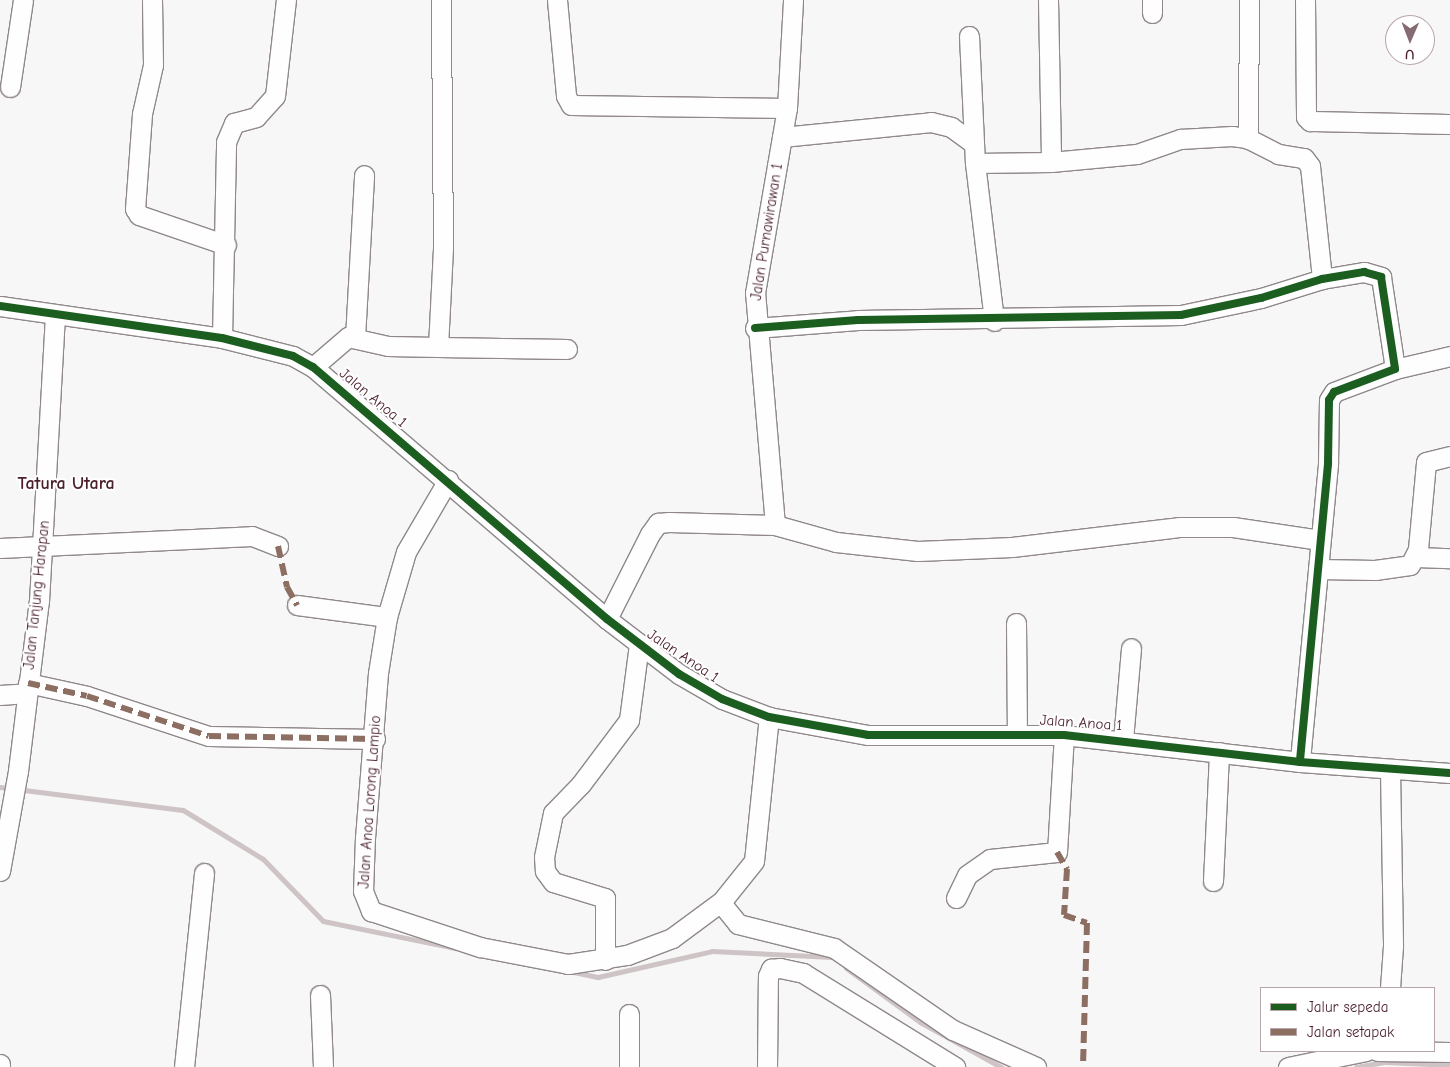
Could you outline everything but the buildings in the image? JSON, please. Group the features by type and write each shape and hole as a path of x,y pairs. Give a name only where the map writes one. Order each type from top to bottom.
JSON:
{"street":[{"path":"10,87 23,0"},
{"path":"152,0 154,65 142,114 135,209 139,215 226,245"},
{"path":"222,338 228,130 256,117 275,96 286,0"},
{"path":"438,347 443,248 440,0"},
{"path":"557,0 566,96 571,105 787,108"},
{"name":"Jalan Purnawirawan 1","path":"775,525 754,328 758,265 787,108 793,0"},
{"path":"1048,0 1051,162"},
{"path":"1248,139 1249,0"},
{"path":"1305,0 1306,118 1310,121 1450,124"},
{"path":"969,36 972,142 994,321"},
{"path":"782,137 931,122 951,127 972,142"},
{"path":"974,162 1051,162 1137,154 1180,139 1248,139 1278,154 1304,158 1310,166 1322,279"},
{"path":"355,338 364,175"},
{"path":"754,328 850,320 994,321 1181,315 1261,298 1322,279 1364,272 1381,277 1395,369"},
{"name":"Jalan Anoa 1","path":"0,306 55,316 222,338 293,356 313,367 448,480 607,619 639,644 722,699 770,717 868,735 1017,733 1064,735 1123,740 1300,762 1450,773"},
{"name":"Jalan Tanjung Harapan","path":"0,871 18,771 44,545 55,316"},
{"path":"313,367 341,339 355,338 388,346 567,349"},
{"path":"1300,762 1318,570 1330,394 1395,369 1450,356"},
{"path":"1318,570 1398,568 1410,565 1416,556 1426,462 1450,456"},
{"name":"Jalan Anoa Lorong Lampio","path":"448,480 406,552 387,617 378,673 375,739 362,881 371,910 431,932 528,958 568,964 605,960 672,938 721,902 744,878 759,842 770,717"},
{"path":"607,619 658,524 775,525 836,542 918,551 1012,548 1179,527 1233,528 1320,540"},
{"path":"0,548 252,536 278,546"},
{"path":"1416,556 1450,558"},
{"path":"297,605 387,617"},
{"path":"1016,623 1017,733"},
{"path":"605,960 605,898 553,882 545,871 544,857 553,813 581,784 629,720 639,644"},
{"path":"1123,740 1131,648"},
{"path":"0,695 28,688 87,696 209,736 375,739"},
{"path":"956,898 967,875 990,859 1057,852 1064,735"},
{"path":"1213,881 1219,752"},
{"path":"1390,770 1393,946 1390,987"},
{"path":"184,1067 204,873"},
{"path":"721,902 738,924 834,948 953,1030 1036,1067"},
{"path":"767,1067 768,976 771,970 780,968 803,973 955,1067"},
{"path":"320,995 323,1067"},
{"path":"629,1014 629,1067"},
{"path":"1288,1067 1379,1054 1450,1052"}],"waterway":[{"path":"0,787 183,810 263,859 323,921 455,948"},
{"path":"569,971 598,977 712,951 832,957"},
{"path":"846,968 920,1022 1001,1067"},
{"path":"1356,1067 1385,1062 1450,1065"}],"marked path":[{"path":"278,546 287,587 297,605"},
{"path":"28,683 87,696 209,736 375,739"},
{"path":"1057,852 1067,869 1064,915 1087,923 1083,1067"}],"cycle path":[{"path":"755,328 858,320 1181,315 1261,298 1322,279 1364,272 1381,277 1395,369 1334,392 1329,400 1328,464 1300,762"},
{"path":"0,306 222,338 293,356 313,367 607,619 679,674 722,699 769,717 868,735 1064,735 1300,762 1450,773"}],"district":[{"name":"Tatura Utara","path":"66,484"}]}
